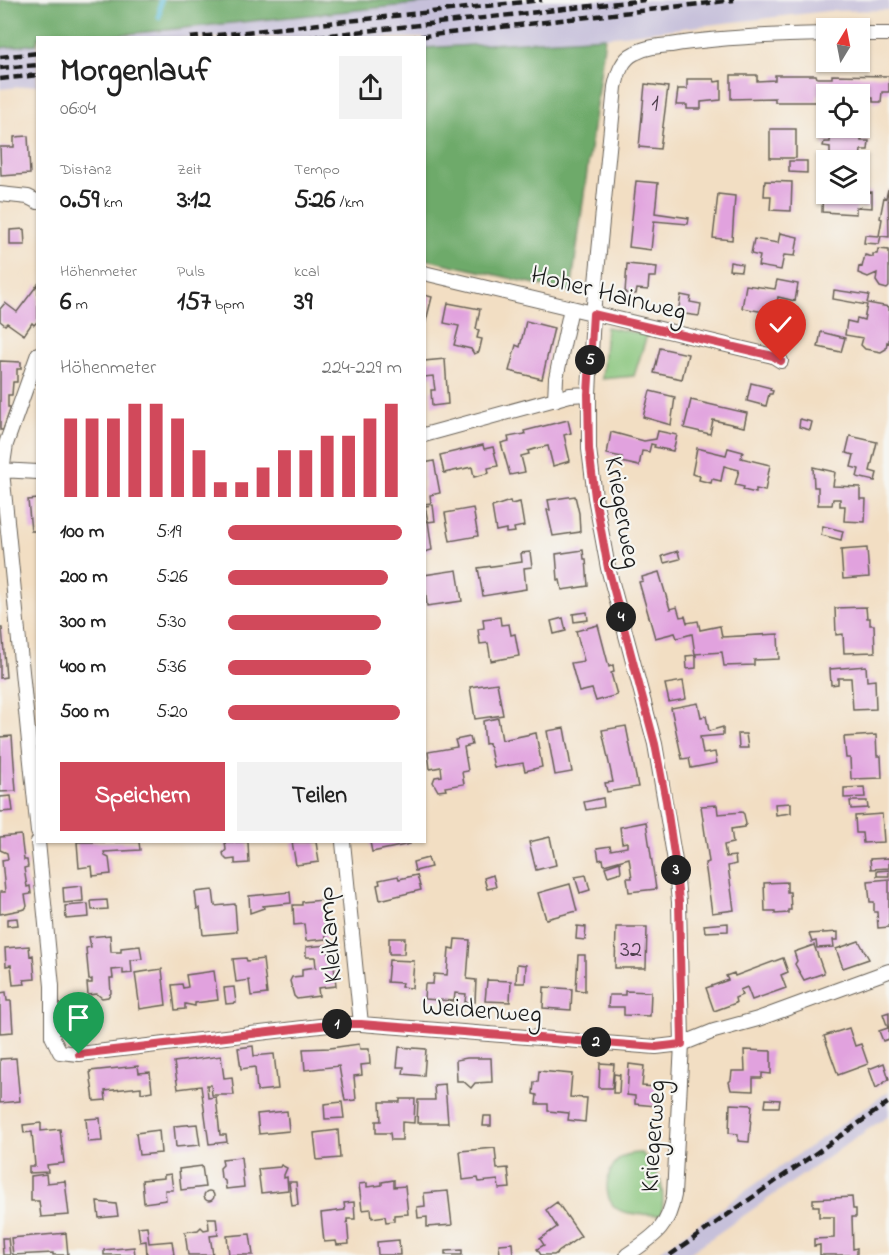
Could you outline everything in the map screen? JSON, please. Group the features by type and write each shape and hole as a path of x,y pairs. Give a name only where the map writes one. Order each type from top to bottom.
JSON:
{"street":[{"path":"870,34 889,34"},
{"name":"Kriegerweg","path":"627,1255 656,1235 671,1213 674,1195 682,1044 679,909 675,861 655,744 608,568 589,449 588,394 593,314 617,75 623,62 634,53 649,48 692,41 816,35"},
{"path":"0,194 36,201"},
{"name":"Hoher Hainweg","path":"426,273 773,356 781,361"},
{"path":"555,400 556,378 571,308"},
{"path":"36,360 6,444 1,471 36,812"},
{"path":"426,434 570,395 588,394"},
{"path":"1,471 36,472"},
{"name":"Weidenweg","path":"38,843 52,986 52,1036 60,1052 79,1054 337,1024 656,1047 682,1044 889,971"},
{"name":"Kleikamp","path":"343,843 361,1024"}],"shaded area":[{"path":"454,0 889,0 889,10 827,11 605,37 426,48 426,36 117,36"},
{"path":"36,44 36,85 0,89 0,48"},
{"path":"889,1091 889,1115 687,1255 654,1255"}],"green space":[{"path":"0,0 454,0 108,36 36,36 36,44 0,48"},
{"path":"605,37 571,292 426,259 426,48"},
{"path":"606,327 647,335 634,376 602,379"},
{"path":"642,1153 654,1167 660,1181 663,1196 662,1215 624,1212 616,1208 608,1194 609,1176 617,1161 628,1154"}],"building":[{"path":"731,75 757,75 757,81 775,80 775,75 816,75 817,78 832,78 832,75 889,76 889,92 882,92 881,102 873,102 873,98 870,98 870,84 816,84 816,102 775,102 775,98 731,99"},
{"path":"687,79 721,81 721,100 701,102 701,109 687,109 687,105 676,105 678,89 687,89"},
{"path":"645,84 668,87 660,149 639,147"},
{"path":"770,129 796,129 796,158 770,158"},
{"path":"28,136 30,174 1,176 0,147 14,147 14,137"},
{"path":"830,138 861,138 861,141 869,141 868,150 830,150 830,147 823,146 824,142 830,142"},
{"path":"789,161 807,161 807,173 789,172"},
{"path":"636,181 658,183 655,213 689,218 688,224 654,221 651,250 629,247"},
{"path":"765,181 792,182 791,211 770,210 771,196 764,196"},
{"path":"888,189 889,237 881,236 879,244 864,243 865,235 879,236 884,197 886,198"},
{"path":"870,192 872,192 872,208 856,207 856,214 822,212 822,204 870,204"},
{"path":"718,194 735,196 732,240 713,238"},
{"path":"24,229 25,245 10,245 10,230"},
{"path":"780,233 798,237 795,256 784,255 781,270 758,266 760,256 751,254 754,239 778,243"},
{"path":"878,249 889,250 889,287 887,289 880,287 876,281 877,273 868,277 858,273 865,255 873,257 873,254 877,254"},
{"path":"730,262 742,264 741,271 729,270"},
{"path":"627,264 657,267 656,277 649,277 648,290 637,289 636,294 625,293"},
{"path":"777,280 798,284 795,301 778,297 775,314 742,308 746,285 775,289"},
{"path":"36,287 36,323 34,325 32,323 24,335 0,321 0,309 5,303 17,312"},
{"path":"834,290 869,295 867,303 889,307 889,343 887,342 886,349 881,352 865,349 861,345 863,338 845,335 847,321 856,323 857,318 864,320 867,305 833,299"},
{"path":"681,295 691,297 690,302 701,304 699,316 678,313"},
{"path":"426,296 432,297 426,321"},
{"path":"448,303 480,309 476,329 479,330 477,338 482,339 479,352 474,354 471,349 454,345 459,326 444,323"},
{"path":"526,321 554,328 542,379 509,371 516,345 520,347"},
{"path":"821,332 845,338 841,352 818,347"},
{"path":"660,348 688,354 682,379 654,373"},
{"path":"445,359 448,404 432,406 431,390 435,390 433,376 426,377 426,361"},
{"path":"0,361 21,362 21,369 17,369 17,382 13,382 12,395 8,395 8,407 11,407 3,430 0,430"},
{"path":"751,383 771,388 770,390 773,391 769,394 766,406 747,401"},
{"path":"650,391 675,397 671,425 643,417"},
{"path":"691,400 747,413 744,427 713,420 710,434 684,428"},
{"path":"800,419 812,422 810,430 799,427"},
{"path":"568,420 571,433 564,435 570,461 553,466 548,446 538,448 521,456 525,472 510,475 501,443 509,441 508,437 525,434 524,431"},
{"path":"658,431 677,435 673,451 654,447 655,445 651,444 649,452 642,451 639,466 621,462 622,457 607,454 611,432 644,441 656,439"},
{"path":"850,436 877,442 870,471 877,473 875,481 857,477 859,469 851,467 854,455 846,453"},
{"path":"483,445 484,449 493,447 498,466 488,468 489,473 474,477 472,467 444,473 440,455"},
{"path":"697,448 726,455 728,448 743,452 741,458 770,465 765,491 756,489 756,493 743,490 744,487 735,485 739,470 724,466 721,481 712,479 711,483 699,480 700,476 692,474"},
{"path":"434,461 440,493 430,495 431,503 426,504 426,463"},
{"path":"813,467 835,472 833,486 860,487 860,499 866,499 865,522 844,521 845,506 840,506 840,499 833,499 832,505 818,505 818,487 814,487"},
{"path":"575,496 580,532 553,536 547,510 550,510 548,500"},
{"path":"36,499 36,531 31,531 28,500"},
{"path":"510,501 511,504 520,502 524,526 514,528 515,532 506,533 506,529 496,531 492,507"},
{"path":"433,505 435,521 428,522 426,506"},
{"path":"473,508 478,536 450,541 445,513"},
{"path":"428,521 432,550 426,552 426,522"},
{"path":"823,526 843,531 841,540 821,535"},
{"path":"867,548 869,577 843,579 841,550"},
{"path":"583,550 588,586 562,590 560,580 558,580 556,554"},
{"path":"678,551 680,559 664,563 662,556"},
{"path":"530,552 532,567 524,568 526,589 483,596 478,568 522,562 521,553"},
{"path":"457,570 462,601 427,606 426,575"},
{"path":"659,572 670,609 677,607 680,617 685,616 687,623 698,621 700,630 720,626 722,637 778,634 779,659 754,660 754,665 724,666 722,652 695,654 692,634 677,638 675,633 655,638 639,582 643,581 642,577"},
{"path":"866,607 870,625 874,625 875,652 844,653 843,634 836,635 835,608"},
{"path":"587,612 588,620 574,622 573,614"},
{"path":"500,617 501,625 509,624 511,635 515,634 519,656 491,661 488,643 480,644 478,629 484,628 483,619"},
{"path":"563,618 566,631 554,634 551,621"},
{"path":"598,625 609,667 613,665 614,672 611,673 617,695 596,701 592,689 579,692 571,663 584,661 576,631"},
{"path":"0,628 2,628 6,677 0,678"},
{"path":"696,655 696,668 687,669 686,656"},
{"path":"866,666 867,681 875,680 876,709 853,710 851,678 838,678 838,684 831,685 830,669"},
{"path":"683,681 686,699 669,702 665,684"},
{"path":"497,683 503,715 475,719 470,687"},
{"path":"698,703 701,717 706,716 709,731 723,727 723,735 700,737 703,754 715,752 717,763 691,768 689,758 682,759 671,708"},
{"path":"498,718 502,740 536,733 542,767 525,771 523,763 494,768 489,743 485,744 483,721"},
{"path":"626,726 638,787 607,792 605,783 613,782 602,730"},
{"path":"564,728 572,772 555,775 547,731"},
{"path":"738,734 746,734 748,748 739,748"},
{"path":"876,735 877,756 881,756 882,778 851,779 850,758 846,758 844,737"},
{"path":"12,736 16,791 0,792 0,737"},
{"path":"470,737 472,745 464,747 468,771 462,772 464,784 445,787 446,790 438,791 433,782 435,777 442,776 441,767 430,769 428,752 457,747 455,740"},
{"path":"864,787 865,797 844,798 844,788"},
{"path":"11,796 13,811 0,812 0,797"},
{"path":"603,798 604,807 586,810 584,802"},
{"path":"850,801 867,801 868,808 851,809"},
{"path":"791,803 791,813 776,815 775,804"},
{"path":"717,805 718,814 742,812 746,824 744,827 731,829 733,843 724,845 726,857 735,856 736,864 728,866 734,910 712,913 705,863 709,862 701,806"},
{"path":"882,814 884,842 863,843 862,833 856,833 855,816"},
{"path":"646,822 656,889 629,892 627,878 632,878 629,858 604,865 603,859 599,860 597,848 610,846 611,850 627,847 627,842 622,843 620,827"},
{"path":"21,835 24,860 27,860 28,867 24,868 27,887 30,886 31,894 25,895 27,906 25,909 0,914 0,892 5,892 2,860 8,859 7,853 0,850 0,837"},
{"path":"550,837 556,865 536,870 529,842"},
{"path":"77,843 139,843 140,850 104,852 109,858 111,874 93,876 92,866 79,868"},
{"path":"225,843 248,843 249,863 235,864 235,859 227,860 223,853 226,850"},
{"path":"292,843 316,843 319,862 296,865"},
{"path":"370,843 410,844 372,852"},
{"path":"428,858 431,867 415,871 413,862"},
{"path":"889,858 889,868 871,869 870,859"},
{"path":"620,862 621,872 608,876 605,867"},
{"path":"889,870 889,876 877,876 877,871"},
{"path":"417,875 421,890 380,900 377,885 380,884 379,880"},
{"path":"493,875 496,887 487,889 484,878"},
{"path":"586,875 590,890 580,893 575,877"},
{"path":"889,879 889,927 878,928 874,902 870,902 868,881"},
{"path":"787,882 791,910 788,910 788,913 775,914 775,911 765,911 764,883"},
{"path":"570,884 577,911 546,919 538,893"},
{"path":"82,886 83,901 64,903 63,888"},
{"path":"213,890 215,906 235,904 237,932 203,935 200,908 197,909 195,892"},
{"path":"290,892 291,903 263,906 264,908 250,913 249,896"},
{"path":"107,900 108,909 92,910 91,901"},
{"path":"323,900 326,939 306,941 304,924 294,925 293,905"},
{"path":"88,904 89,917 66,919 65,906"},
{"path":"17,918 18,925 7,926 7,919"},
{"path":"728,923 728,931 705,932 704,925"},
{"path":"577,926 586,927 585,940 576,939"},
{"path":"616,927 647,927 646,968 615,968"},
{"path":"838,932 838,940 833,940 834,947 817,948 816,941 812,942 809,934"},
{"path":"110,935 111,952 121,952 121,948 140,946 142,959 131,960 132,973 123,974 123,969 112,970 111,993 108,997 102,998 97,994 88,995 87,983 92,983 92,979 89,980 86,948 91,947 89,937"},
{"path":"389,938 405,938 404,954 389,954"},
{"path":"455,939 470,940 467,979 476,980 475,1002 465,1002 466,994 455,993 454,1001 424,999 425,984 433,984 434,974 447,975 449,948 454,949"},
{"path":"859,941 869,959 843,968 836,949"},
{"path":"328,945 329,955 333,955 336,986 318,988 319,996 297,999 290,981 292,977 302,976 302,969 316,967 315,957 306,957 306,947"},
{"path":"814,945 824,973 804,980 795,964 797,961 794,952"},
{"path":"29,946 30,956 33,955 35,979 24,980 25,984 13,985 11,965 6,966 5,948"},
{"path":"578,955 585,955 585,991 576,990"},
{"path":"246,958 247,961 263,959 267,994 251,996 249,980 236,982 233,959"},
{"path":"783,958 788,972 781,975 786,988 752,1000 747,987 740,990 742,995 735,998 736,1003 714,1011 706,988 728,980 726,976 734,973 735,976"},
{"path":"389,960 414,961 412,988 401,987 402,983 387,982"},
{"path":"517,964 526,965 525,983 516,983"},
{"path":"162,969 166,1005 140,1009 135,973"},
{"path":"214,971 218,1000 195,1003 195,1006 185,1004 185,1009 175,1010 172,985 182,984 183,988 188,987 186,975"},
{"path":"487,980 511,981 510,1002 485,1001"},
{"path":"234,987 236,1003 226,1004 224,988"},
{"path":"544,987 572,989 571,1010 543,1008"},
{"path":"625,991 651,992 650,1016 624,1015 624,1007 608,1007 609,995 625,995"},
{"path":"6,992 7,1001 11,1001 13,1032 0,1033 0,993"},
{"path":"889,1012 889,1039 883,1041 879,1031 888,1028 883,1014"},
{"path":"849,1028 855,1046 861,1044 868,1064 838,1075 824,1036"},
{"path":"359,1044 360,1049 369,1049 370,1064 361,1065 362,1075 354,1076 356,1100 345,1101 339,1066 305,1070 303,1049"},
{"path":"253,1046 254,1056 274,1054 278,1089 257,1091 255,1067 241,1069 238,1048"},
{"path":"399,1047 426,1049 424,1076 403,1074 404,1067 397,1067"},
{"path":"744,1050 771,1051 771,1074 762,1073 762,1078 753,1078 753,1091 731,1090 729,1082 732,1071 745,1071"},
{"path":"221,1056 224,1078 232,1077 234,1095 212,1095 211,1085 207,1085 208,1098 216,1097 220,1135 226,1135 227,1142 209,1144 201,1086 178,1089 174,1062"},
{"path":"16,1058 20,1101 0,1103 0,1059"},
{"path":"491,1058 492,1082 475,1083 471,1088 463,1081 457,1081 456,1060"},
{"path":"600,1063 614,1064 612,1088 599,1088"},
{"path":"884,1063 889,1079 876,1088 869,1069"},
{"path":"629,1064 644,1066 642,1086 657,1087 656,1106 635,1104 635,1096 627,1095"},
{"path":"138,1066 139,1073 150,1072 152,1091 141,1093 141,1087 105,1091 106,1100 94,1101 90,1071"},
{"path":"539,1071 572,1074 570,1097 587,1098 585,1122 568,1120 569,1113 548,1111 548,1104 536,1104 537,1095 533,1094 534,1082 538,1082"},
{"path":"614,1074 620,1075 619,1093 613,1093"},
{"path":"445,1084 448,1123 417,1123 418,1100 435,1100 434,1085"},
{"path":"400,1099 415,1099 414,1123 402,1122 402,1140 391,1140 390,1133 376,1133 376,1121 381,1121 380,1102 400,1102"},
{"path":"766,1099 780,1100 779,1107 765,1107"},
{"path":"342,1102 344,1118 325,1119 324,1104"},
{"path":"730,1104 752,1105 749,1142 738,1141 738,1134 729,1133"},
{"path":"287,1111 289,1131 259,1134 257,1114"},
{"path":"484,1116 491,1116 491,1126 483,1126"},
{"path":"100,1118 102,1141 88,1142 86,1119"},
{"path":"41,1123 41,1131 60,1129 64,1163 47,1165 48,1172 29,1173 29,1166 35,1166 32,1132 24,1133 23,1125"},
{"path":"197,1124 200,1145 176,1147 174,1126"},
{"path":"159,1130 161,1153 139,1155 136,1133"},
{"path":"338,1130 340,1158 317,1160 314,1133"},
{"path":"495,1148 497,1169 508,1168 510,1188 499,1189 498,1180 479,1182 478,1178 463,1180 460,1151"},
{"path":"241,1157 244,1187 226,1189 225,1181 221,1178 222,1159"},
{"path":"281,1165 287,1168 284,1178 287,1177 288,1190 261,1193 258,1169"},
{"path":"202,1166 205,1187 181,1190 179,1169"},
{"path":"46,1174 47,1183 65,1181 69,1215 41,1217 39,1201 31,1201 31,1176"},
{"path":"171,1174 173,1190 165,1190 166,1200 144,1203 142,1180 164,1178 164,1175"},
{"path":"394,1180 394,1187 405,1186 408,1214 394,1215 394,1221 386,1222 385,1216 372,1218 371,1209 362,1210 359,1184 367,1183 367,1187 382,1185 382,1182"},
{"path":"289,1182 296,1182 298,1205 292,1206"},
{"path":"209,1191 214,1196 209,1201 204,1196"},
{"path":"448,1191 452,1225 427,1227 427,1217 418,1218 417,1207 425,1206 424,1193"},
{"path":"852,1197 853,1209 856,1209 856,1217 852,1217 853,1249 857,1248 857,1255 820,1255 820,1245 814,1246 814,1239 834,1238 834,1217 819,1217 819,1206 813,1206 813,1199"},
{"path":"97,1202 116,1204 118,1216 99,1218"},
{"path":"354,1202 355,1219 347,1219 349,1244 337,1245 336,1241 324,1242 321,1213 345,1210 344,1203"},
{"path":"557,1202 581,1236 554,1255 541,1255 537,1249 544,1245 540,1239 557,1227 546,1210"},
{"path":"208,1218 216,1218 218,1235 210,1236 213,1255 188,1255 185,1232 198,1230 201,1227 204,1230 209,1229"},
{"path":"147,1226 149,1243 172,1241 174,1255 147,1255 146,1241 140,1242 138,1227"},
{"path":"66,1233 68,1255 53,1255 53,1253 13,1255 11,1238"},
{"path":"250,1234 253,1255 229,1255 227,1236"},
{"path":"2,1238 8,1238 10,1255 3,1255"},
{"path":"399,1240 400,1255 378,1255 377,1242"},
{"path":"512,1243 513,1255 500,1255 499,1244"},
{"path":"134,1247 135,1255 104,1255 104,1250"},
{"path":"462,1250 462,1255 445,1255 445,1251"}],"waterway":[{"path":"159,17 161,0"}],"railway":[{"path":"209,36 542,0"},
{"path":"321,36 645,0"},
{"path":"424,36 734,0"},
{"path":"0,57 36,53"},
{"path":"0,68 36,65"},
{"path":"0,79 36,75"},
{"path":"670,1255 889,1102"}],"route":[{"path":"79,1054 337,1024 656,1047 682,1044 679,902 666,801 655,744 608,568 589,449 588,394 593,314 773,356 781,361"}]}
